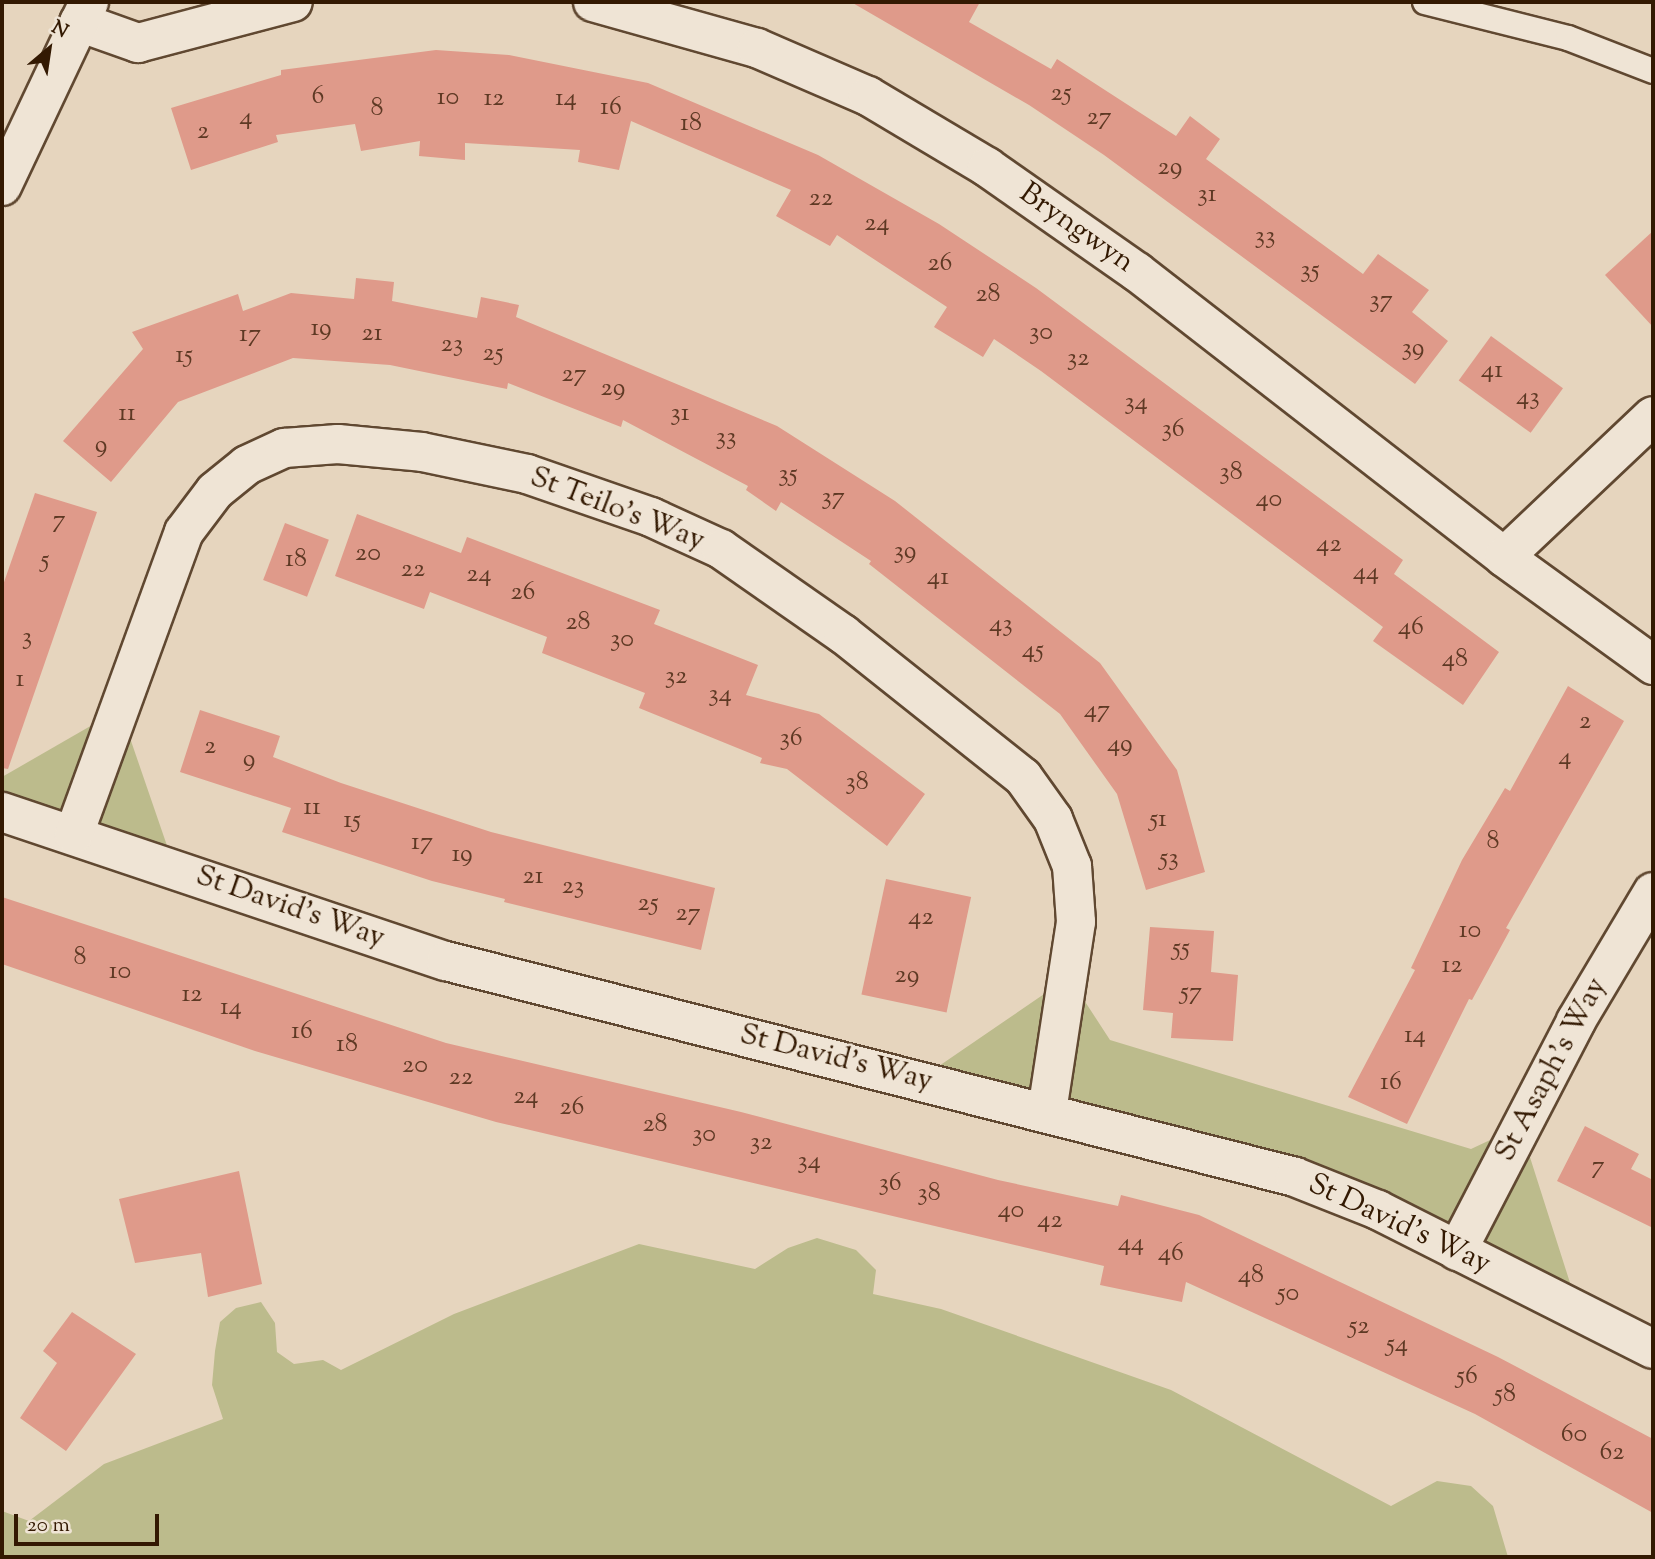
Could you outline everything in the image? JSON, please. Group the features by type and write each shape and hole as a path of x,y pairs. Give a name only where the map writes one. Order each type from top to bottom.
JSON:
{"street":[{"path":"2,186 84,12 138,43 293,2"},
{"name":"Bryngwyn","path":"593,2 757,48 868,96 987,167 1138,272 1504,557 1653,665"},
{"path":"1504,557 1653,416"},
{"name":"St Teilo's Way","path":"74,834 184,532 215,491 247,466 284,448 338,444 422,452 527,474 651,517 721,550 843,634 1023,777 1053,819 1072,866 1075,911 1047,1112"},
{"name":"St David's Way","path":"2,812 446,961 1295,1177 1378,1210 1653,1349"},
{"name":"St Asaph's Way","path":"1457,1251 1570,1032 1653,891"}],"lane":[{"path":"1425,2 1568,38 1653,71"}],"shaded area":[{"path":"120,709 175,869 2,812 2,777"},
{"path":"1069,977 1110,1040 1471,1149 1520,1126 1579,1311 1378,1210 920,1079"},
{"path":"817,1238 856,1250 876,1270 873,1294 941,1309 1171,1390 1391,1506 1437,1481 1471,1486 1493,1506 1508,1557 2,1557 2,1511 29,1521 104,1464 223,1419 212,1385 215,1351 220,1322 236,1308 261,1302 275,1323 277,1352 294,1364 323,1360 341,1370 454,1314 639,1244 755,1269 788,1248"}],"building":[{"path":"851,2 980,2 969,22 1051,69 1057,59 1176,136 1190,116 1220,139 1206,159 1363,274 1378,254 1429,290 1412,312 1448,341 1415,384 1104,155 1029,105"},
{"path":"436,50 509,55 648,83 818,155 939,224 1036,288 1403,560 1394,574 1499,652 1463,705 1373,641 1383,627 1041,371 994,339 983,357 934,327 947,307 837,235 830,246 776,216 791,190 631,121 619,170 578,162 580,150 465,143 465,160 419,156 420,141 361,151 355,124 276,135 278,142 191,170 171,108 281,75 281,70"},
{"path":"1653,231 1653,327 1605,275"},
{"path":"356,278 394,282 392,301 477,318 481,297 519,305 516,317 777,426 895,501 1100,663 1177,770 1205,872 1146,890 1117,794 1060,714 869,564 871,561 781,502 776,511 746,490 748,486 623,420 621,427 508,383 507,389 390,365 293,358 178,402 111,482 63,441 143,349 132,332 238,294 243,311 291,293 354,299"},
{"path":"1491,336 1563,388 1531,433 1459,380"},
{"path":"35,493 97,512 8,769 2,768 2,588"},
{"path":"357,514 461,553 467,537 660,610 654,624 758,665 746,695 819,714 925,794 887,846 787,769 760,763 762,758 639,708 645,693 542,653 547,637 430,592 424,609 335,576"},
{"path":"285,523 329,540 307,597 263,580"},
{"path":"1568,686 1624,721 1506,928 1510,930 1472,1000 1469,999 1407,1124 1348,1097 1415,970 1411,968 1462,860 1505,788 1510,791"},
{"path":"200,710 280,736 273,757 341,783 491,832 715,888 701,950 504,902 505,899 432,881 282,832 291,808 180,772"},
{"path":"886,879 971,897 947,1013 861,994"},
{"path":"2,897 446,1043 741,1112 998,1180 1118,1206 1121,1195 1199,1215 1498,1357 1653,1439 1653,1513 1475,1414 1186,1282 1182,1302 1100,1285 1104,1266 496,1122 255,1051 2,964"},
{"path":"1150,927 1214,931 1211,972 1238,975 1233,1041 1171,1038 1173,1013 1143,1010"},
{"path":"1585,1126 1639,1154 1631,1169 1653,1180 1653,1228 1557,1181"},
{"path":"239,1171 262,1284 208,1297 201,1253 135,1263 119,1199"},
{"path":"72,1312 136,1354 66,1451 20,1418 57,1363 43,1351"}]}
